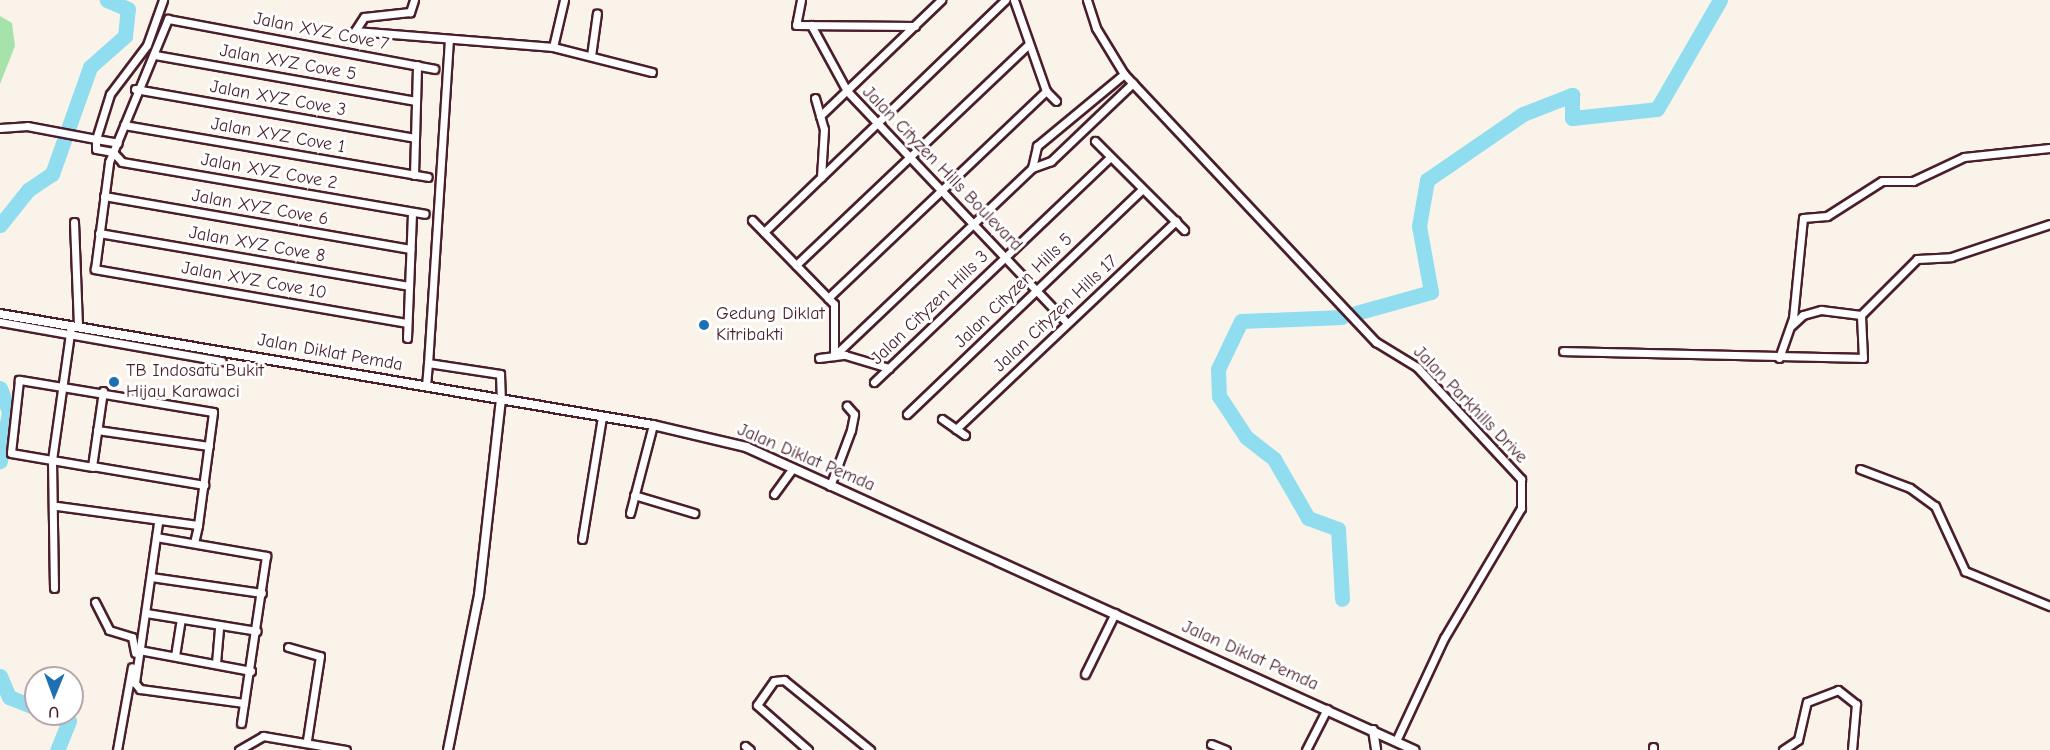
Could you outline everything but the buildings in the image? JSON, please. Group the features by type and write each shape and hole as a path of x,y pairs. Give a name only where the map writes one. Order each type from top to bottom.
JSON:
{"street":[{"path":"96,139 110,94 147,45 163,0"},
{"path":"414,0 410,12 364,17 355,31 553,47 652,72"},
{"path":"553,47 564,0"},
{"path":"801,0 796,25 915,26"},
{"path":"820,116 941,0"},
{"path":"764,232 1005,0"},
{"path":"1014,0 1046,91 1056,101"},
{"name":"Jalan Parkhills Drive","path":"1087,0 1096,28 1132,83 1376,342 1417,368 1521,479 1521,508 1444,638 1396,741"},
{"path":"591,56 597,13"},
{"name":"Jalan XYZ Cove 7","path":"155,55 168,19 434,69"},
{"name":"Jalan Cityzen Hills Boulevard","path":"811,25 847,91 1067,323"},
{"path":"426,386 449,39"},
{"path":"796,265 1029,44"},
{"path":"99,233 113,152 135,89 155,55"},
{"name":"Jalan XYZ Cove 5","path":"155,55 416,101"},
{"path":"414,175 417,66"},
{"path":"1032,168 1037,147 1124,74"},
{"path":"834,356 1032,168 1052,161 1132,83"},
{"name":"Jalan XYZ Cove 3","path":"135,89 415,138"},
{"path":"828,298 1046,91"},
{"path":"815,98 820,116 821,177"},
{"name":"Jalan XYZ Cove 1","path":"124,125 428,177"},
{"path":"0,128 64,133 118,143"},
{"name":"Jalan XYZ Cove 2","path":"96,139 96,149 113,152 122,162 425,214"},
{"path":"1095,141 1159,209 1184,230"},
{"path":"1779,358 1788,328 1803,218 1827,216 1882,181 1913,181 1964,157 2050,148"},
{"name":"Jalan Cityzen Hills 3","path":"874,382 1110,158"},
{"name":"Jalan Cityzen Hills 5","path":"907,414 1141,190"},
{"name":"Jalan XYZ Cove 6","path":"104,196 410,249"},
{"path":"407,338 412,212"},
{"path":"752,220 834,304 834,356"},
{"name":"Jalan Cityzen Hills 17","path":"956,429 1176,221"},
{"path":"54,588 57,506 52,460 69,336 74,327 74,222"},
{"path":"1563,351 1779,358 1863,358 1861,315 1919,257 1951,257 2050,224"},
{"name":"Jalan XYZ Cove 10","path":"99,233 95,269 408,323"},
{"name":"Jalan XYZ Cove 8","path":"99,233 409,286"},
{"path":"1788,328 1803,315 1821,310 1861,315"},
{"name":"Jalan Diklat Pemda","path":"0,314 19,322 74,327 140,338 173,348 426,386 653,425 746,447 1327,708 1414,750"},
{"path":"0,322 19,322 69,336 138,347 173,348 222,361"},
{"path":"138,347 140,338"},
{"path":"819,358 834,356 889,368"},
{"path":"428,363 500,374 501,399 480,595 448,750"},
{"path":"194,543 198,525 204,485 209,446 211,409 63,384 17,381 11,453 204,485"},
{"path":"93,467 103,391"},
{"path":"830,486 851,430 854,414 847,406"},
{"path":"582,539 602,417"},
{"path":"942,419 965,435"},
{"path":"630,513 653,425"},
{"path":"98,429 209,446"},
{"path":"774,494 793,468"},
{"path":"1860,469 1910,488 1935,506 1965,571 2050,606"},
{"path":"634,495 694,513"},
{"path":"57,506 158,523 198,525"},
{"path":"158,523 146,613 134,674 140,689 244,704"},
{"path":"156,537 266,556 257,631 241,723"},
{"path":"151,577 262,593"},
{"path":"95,602 103,624 135,642 117,750"},
{"path":"1085,674 1115,612"},
{"path":"146,613 257,631"},
{"path":"175,657 181,619"},
{"path":"216,663 219,626"},
{"path":"288,647 320,656 307,740"},
{"path":"139,650 251,671"},
{"path":"808,750 757,705 779,678 870,750"},
{"path":"1783,750 1798,740 1807,702 1838,690 1856,704 1852,750"},
{"path":"1306,750 1327,708"},
{"path":"1373,730 1376,750"},
{"path":"239,750 263,736 307,740 346,750"},
{"path":"1211,744 1227,750"}],"green space":[{"path":"0,16 12,23 15,46 0,84"}],"waterway":[{"path":"0,225 28,190 52,174 90,67 125,36 128,9 107,0"},
{"path":"1356,313 1431,292 1419,226 1427,180 1523,114 1572,95 1572,118 1657,109 1720,0"},
{"path":"1342,317 1241,321 1218,369 1219,396 1246,437 1274,459 1308,518 1338,529 1342,599"},
{"path":"0,388 9,412 0,461"},
{"path":"0,676 9,697 24,703"},
{"path":"57,750 67,726"}],"place":[{"name":"Gedung Diklat Kitribakti","path":"704,325"},
{"name":"TB Indosatu Bukit Hijau Karawaci","path":"114,382"}]}
